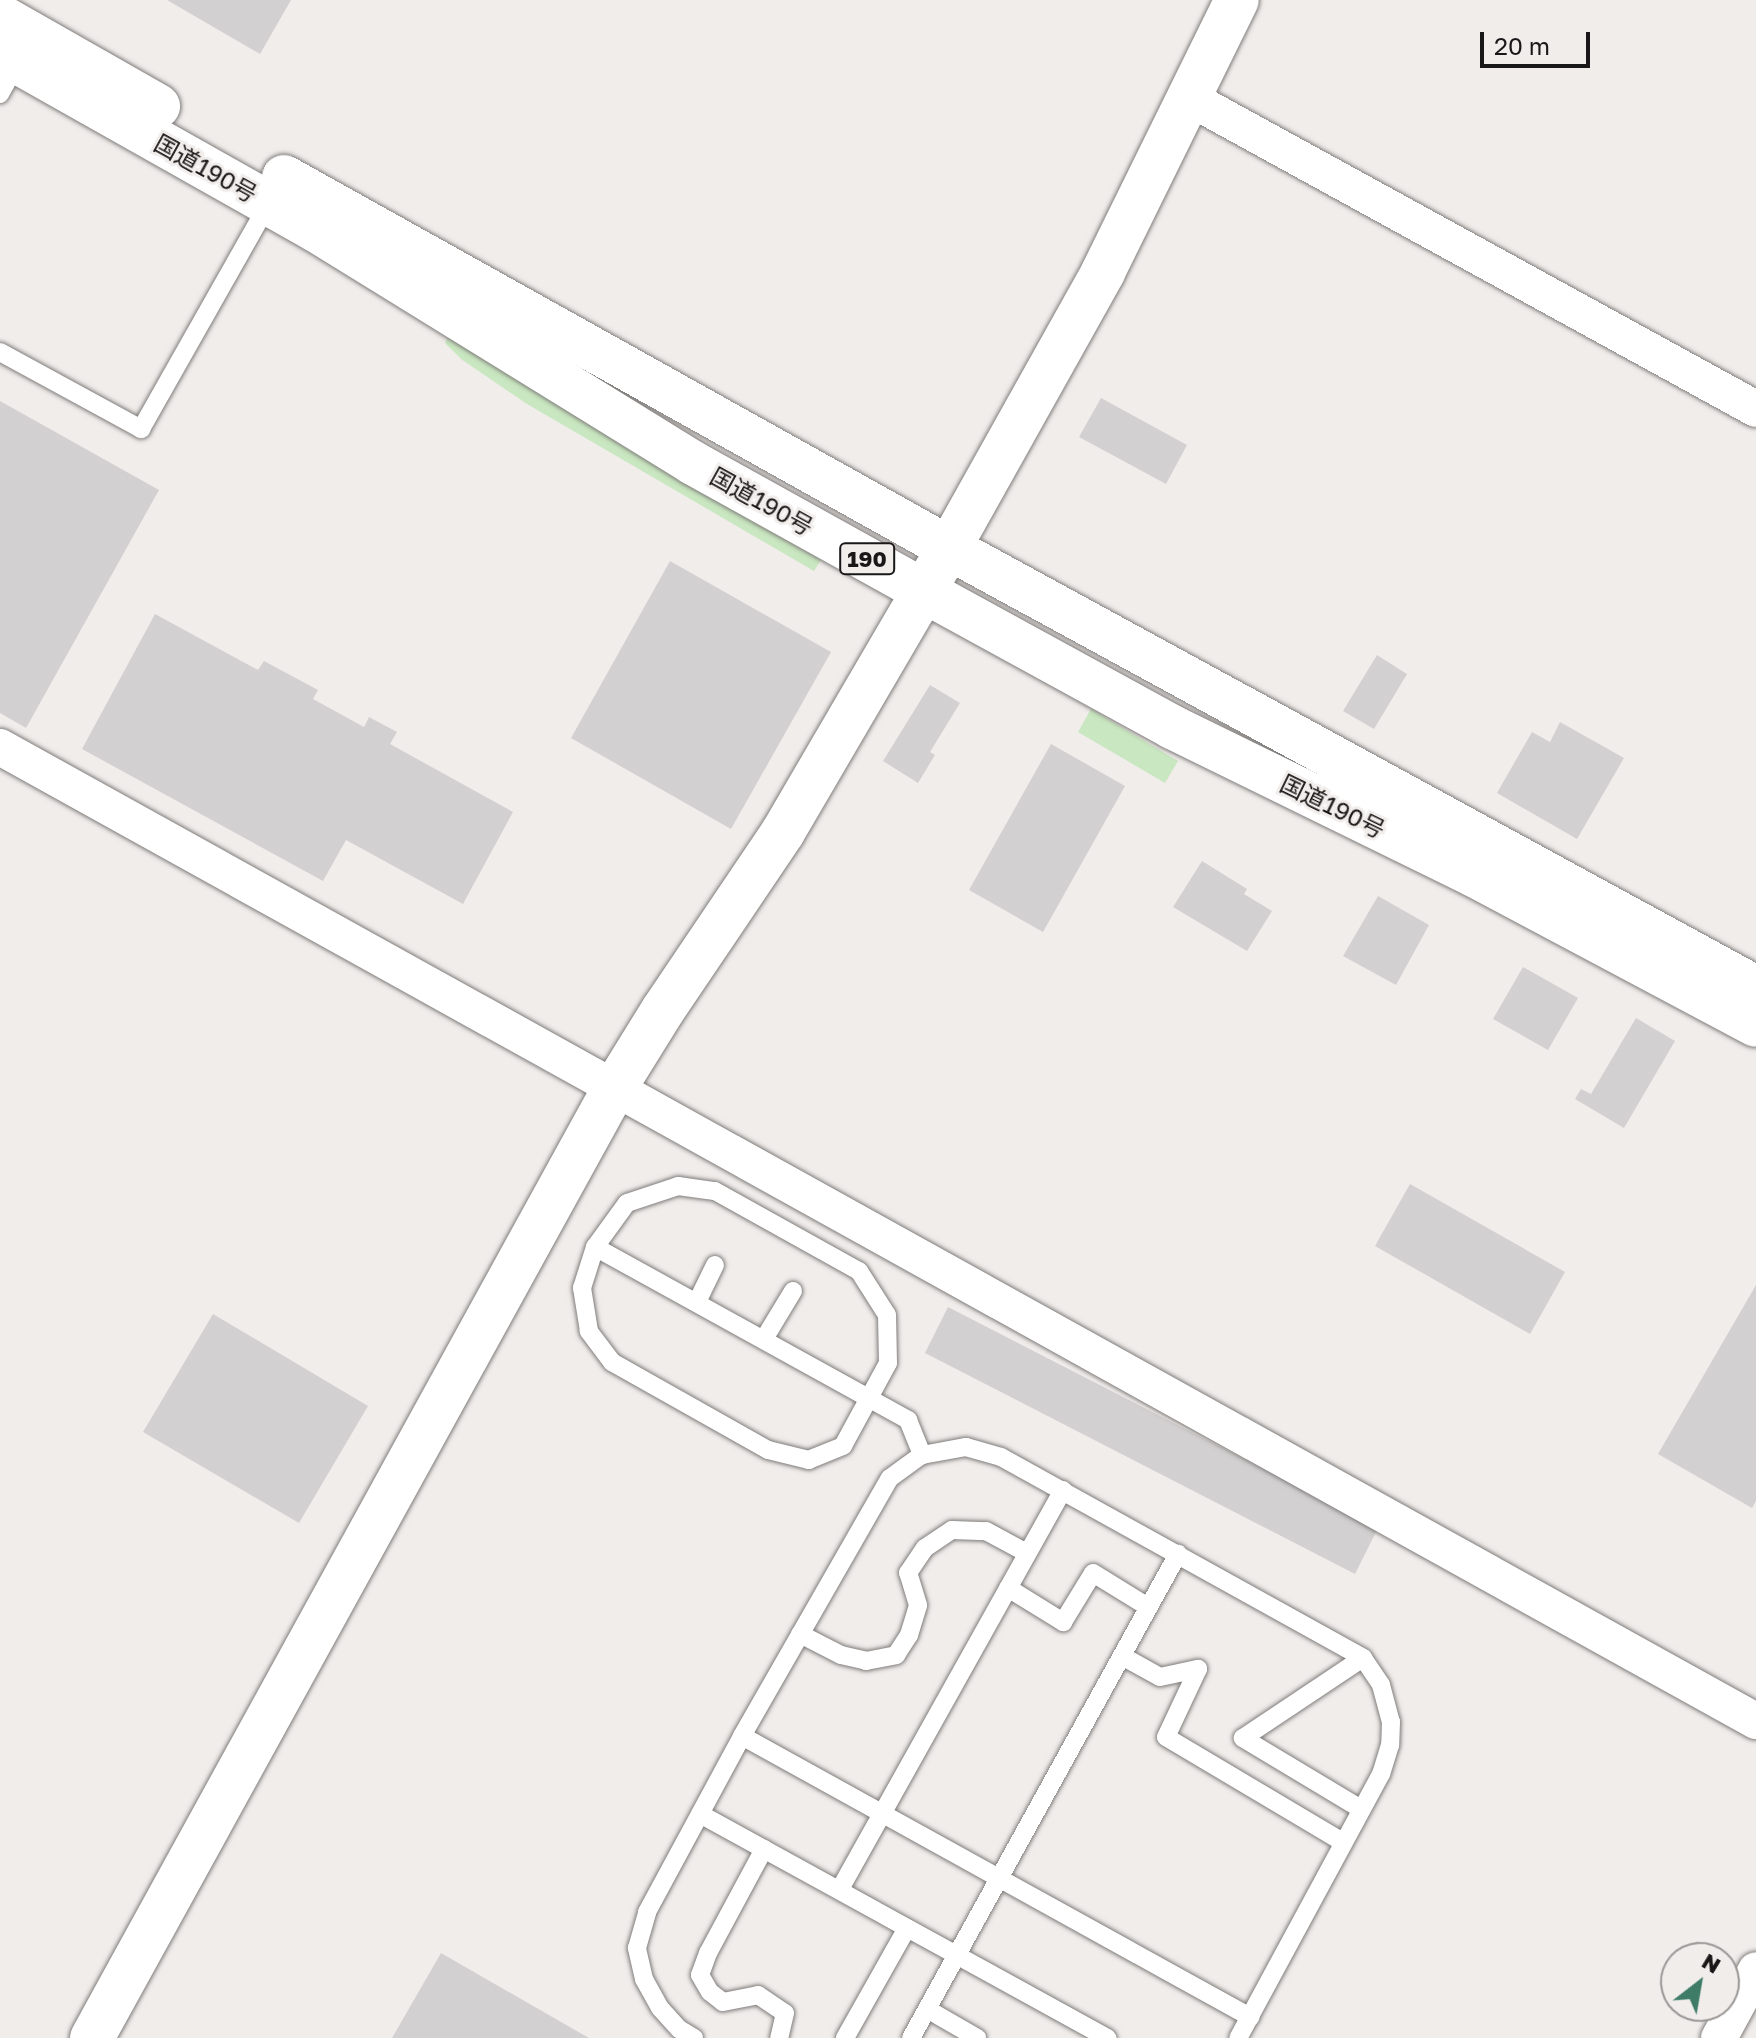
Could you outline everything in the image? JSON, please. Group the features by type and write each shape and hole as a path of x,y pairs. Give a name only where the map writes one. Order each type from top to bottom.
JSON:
{"main road":[{"path":"92,2038 614,1089 783,832 949,548 1103,272 1191,99 1237,0"},
{"name":"国道190号","path":"0,16 949,548 1756,988"},
{"name":"国道190号","path":"6,69 269,203 693,463 1172,727 1474,875 1756,1025"}],"street":[{"path":"1191,99 1756,409"},
{"path":"0,747 1756,1721"},
{"path":"1719,2038 1756,1970"}],"lane":[{"path":"0,352 141,429 269,203"},
{"path":"678,1186 715,1191 859,1271 887,1315 888,1363 872,1398 843,1446 809,1460 768,1450 612,1362 589,1331 582,1288 595,1247 627,1203 678,1186"},
{"path":"595,1247 908,1420 922,1455"},
{"path":"697,1302 715,1265"},
{"path":"764,1339 793,1291"},
{"path":"694,2038 679,2029 660,2008 644,1979 637,1948 647,1912 742,1736 890,1478 922,1455 966,1447 1001,1457 1363,1658 1381,1685 1391,1722 1390,1745 1381,1774 1238,2038"},
{"path":"840,1889 1008,1588 1025,1552 1063,1490"},
{"path":"800,1634 841,1655 866,1661 896,1655 909,1635 918,1605 908,1573 925,1548 952,1530 986,1531 1025,1552"},
{"path":"911,2038 1178,1554"},
{"path":"1008,1588 1063,1622 1093,1573 1148,1607"},
{"path":"1122,1656 1160,1677 1198,1669 1166,1737 1343,1842"},
{"path":"1361,1809 1243,1738 1363,1658"},
{"path":"742,1736 1250,2017"},
{"path":"700,1814 957,1955 1086,2033 1108,2038"},
{"path":"764,1849 708,1953 700,1975 710,1992 723,2002 758,1995 785,2013 779,2038"},
{"path":"845,2038 907,1928"},
{"path":"927,2009 977,2038"}],"green space":[{"path":"449,335 681,480 821,560 814,571 527,404 461,359 445,343"},
{"path":"1091,709 1178,761 1165,783 1078,732"}],"building":[{"path":"167,0 291,0 260,54"},
{"path":"1101,398 1187,445 1166,484 1079,437"},
{"path":"0,401 159,490 26,728 0,713"},
{"path":"670,561 831,652 731,829 571,738"},
{"path":"155,614 258,670 264,661 318,690 313,699 364,727 369,717 397,732 390,744 513,812 463,904 346,840 323,881 82,749"},
{"path":"1377,655 1407,674 1374,729 1343,711"},
{"path":"930,685 960,703 930,752 935,755 918,783 883,761"},
{"path":"1560,722 1624,758 1577,839 1497,793 1532,732 1550,742"},
{"path":"1051,744 1125,786 1043,932 969,890"},
{"path":"1202,861 1247,889 1244,894 1272,911 1247,951 1173,907"},
{"path":"1378,896 1429,925 1396,985 1343,956"},
{"path":"1523,967 1578,998 1548,1050 1493,1019"},
{"path":"1636,1018 1675,1041 1624,1128 1575,1099 1581,1089 1591,1094"},
{"path":"1410,1184 1565,1272 1530,1334 1375,1246"},
{"path":"1756,1285 1756,1501 1752,1508 1658,1454"},
{"path":"948,1307 1378,1528 1355,1574 925,1353"},
{"path":"213,1314 368,1406 299,1523 143,1432"},
{"path":"441,1953 589,2038 392,2038"}]}
